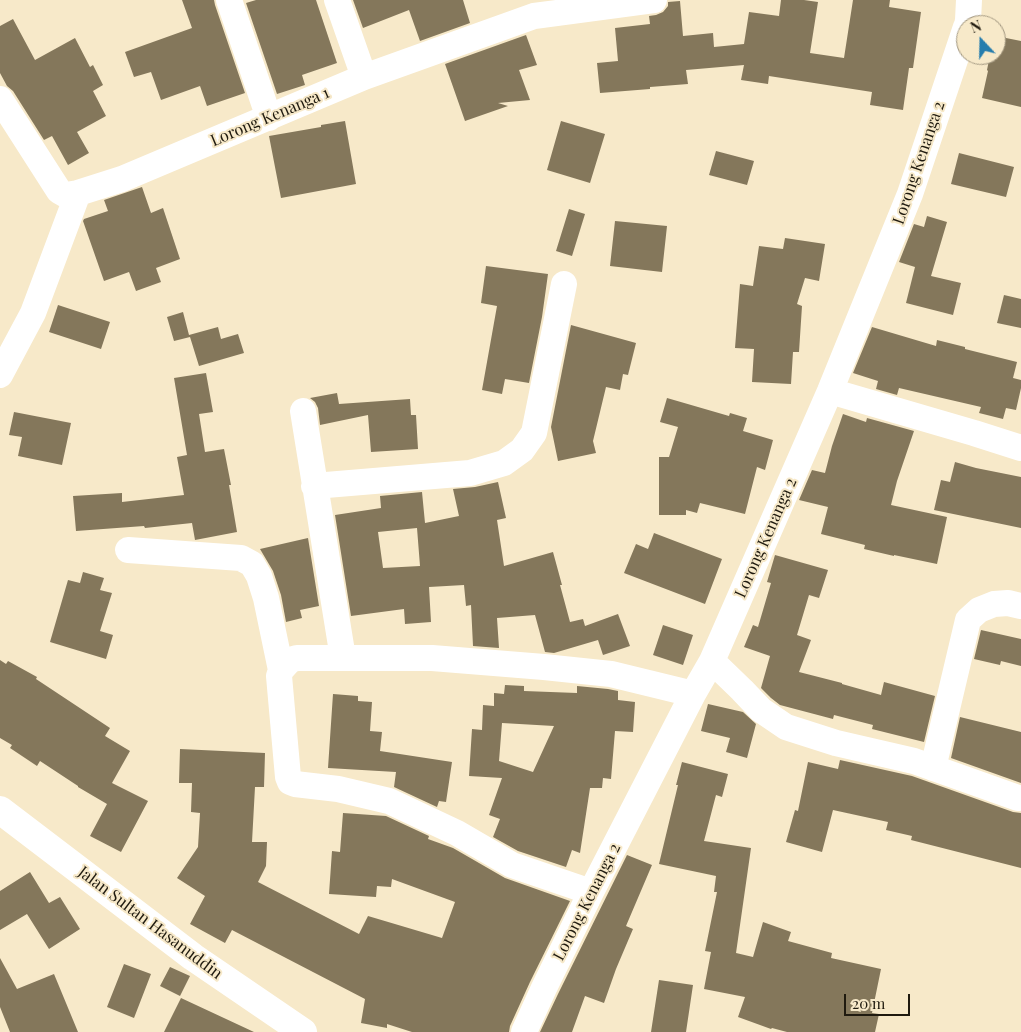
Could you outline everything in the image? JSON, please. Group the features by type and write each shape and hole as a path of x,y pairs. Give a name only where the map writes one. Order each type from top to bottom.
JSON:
{"street":[{"path":"229,0 269,118"},
{"path":"337,0 364,77"},
{"name":"Lorong Kenanga 1","path":"78,193 122,179 534,8 654,0"},
{"name":"Lorong Kenanga 2","path":"968,15 969,0"},
{"name":"Lorong Kenanga 2","path":"524,1032 591,892 693,694 712,661 830,391 910,194 956,56"},
{"path":"0,98 13,141 59,191 66,195 78,193"},
{"path":"0,375 33,313 78,193"},
{"path":"314,486 470,473 504,463 522,450 534,433 564,284"},
{"path":"830,391 1021,448"},
{"path":"303,411 343,658"},
{"path":"128,550 241,558 252,564 259,576 266,598 281,670"},
{"path":"933,768 968,620 979,610 994,604 1008,603 1021,606"},
{"path":"591,892 512,865 457,834 389,801 338,789 290,782 279,676 281,670 290,660 297,658 432,658 544,666 611,674 693,694"},
{"path":"712,661 761,710 786,727 836,743 914,761 1018,798"},
{"name":"Jalan Sultan Hasanuddin","path":"0,810 193,957 303,1032"}],"building":[{"path":"182,0 214,0 245,93 207,106 200,86 161,100 151,72 134,77 125,52 192,28"},
{"path":"256,0 316,0 337,63 302,75 305,85 277,94 246,3"},
{"path":"353,0 463,0 470,23 420,41 409,10 363,28"},
{"path":"781,0 818,2 810,53 844,58 853,0 890,0 889,7 921,12 913,68 909,68 903,110 870,105 872,92 769,76 768,84 741,80 744,65 686,70 688,84 600,93 597,63 618,61 615,28 650,24 649,16 663,12 668,6 668,2 680,1 683,36 713,33 714,47 744,44 749,12 779,16"},
{"path":"13,19 35,60 75,38 90,67 93,65 103,85 93,91 106,116 77,132 89,153 68,165 52,136 44,140 0,73 0,26"},
{"path":"526,35 537,65 519,70 530,100 498,103 508,106 465,121 445,64"},
{"path":"1006,38 1021,41 1021,107 982,98 988,65 1006,65"},
{"path":"345,121 356,184 281,198 269,136"},
{"path":"561,121 605,134 590,183 547,170"},
{"path":"716,151 754,161 747,185 709,175"},
{"path":"959,153 1014,167 1006,197 951,184"},
{"path":"142,187 151,213 163,208 180,259 156,268 161,282 136,291 129,272 104,281 83,221 108,211 104,200"},
{"path":"569,209 585,214 572,256 556,251"},
{"path":"927,216 947,222 931,276 961,283 953,315 906,303 915,267 899,262 914,224 924,227"},
{"path":"615,221 667,226 662,272 610,266"},
{"path":"785,238 825,244 819,281 805,278 797,304 802,306 799,352 793,352 791,384 752,382 754,349 735,348 740,284 753,286 759,246 783,249"},
{"path":"486,266 548,274 529,383 505,379 502,394 482,390 497,306 481,303"},
{"path":"1004,295 1021,299 1021,328 997,323"},
{"path":"58,305 110,322 101,349 49,332"},
{"path":"183,312 189,335 218,327 221,339 238,334 244,353 199,366 190,337 174,341 167,317"},
{"path":"571,325 636,343 628,375 623,374 620,390 606,387 593,441 596,453 558,461 551,427"},
{"path":"872,327 936,346 937,340 1017,362 1013,378 1021,380 1021,388 1016,410 1006,408 1003,419 979,413 981,407 899,388 897,395 876,389 878,381 853,373"},
{"path":"206,373 213,412 199,414 205,452 224,449 237,532 195,540 192,523 145,528 144,526 76,531 73,496 122,493 122,502 184,495 177,457 187,455 174,378"},
{"path":"337,393 339,404 410,399 411,415 416,415 418,449 371,452 368,415 320,425 318,408 310,398"},
{"path":"667,398 729,416 730,413 747,418 743,431 773,440 765,470 757,467 745,514 700,503 697,513 686,510 686,515 659,515 659,457 669,457 678,427 660,422"},
{"path":"14,412 71,423 62,465 18,456 22,437 9,435"},
{"path":"843,414 866,422 867,418 914,431 891,505 947,517 937,564 864,549 865,545 821,534 828,507 799,500 812,470 825,473"},
{"path":"955,462 1021,477 1021,528 934,510 941,480 950,482"},
{"path":"498,482 506,518 497,520 504,566 553,552 570,622 583,619 585,626 618,614 630,646 603,655 598,640 554,653 545,652 535,615 497,618 499,648 473,646 471,605 466,606 464,585 429,587 431,622 405,624 404,609 351,616 335,515 381,508 380,496 422,492 425,523 459,516 453,489","holes":["417,528 420,566 383,568 378,532"]},
{"path":"654,533 722,559 705,604 624,573 636,544 648,549"},
{"path":"308,538 319,606 300,610 302,618 286,622 281,595 273,571 260,549"},
{"path":"775,555 828,570 819,598 809,595 797,635 811,640 799,672 881,695 884,682 935,696 924,742 872,729 873,725 834,715 833,719 780,705 761,688 770,656 744,647 753,625 758,627 771,583 767,582"},
{"path":"83,572 104,578 100,590 112,593 100,631 113,635 106,659 50,642 68,580 80,583"},
{"path":"663,625 693,635 683,665 653,655"},
{"path":"981,630 1021,639 1021,666 1001,661 1000,665 974,659"},
{"path":"0,660 6,664 8,661 37,677 36,679 110,728 105,736 130,751 112,783 148,801 121,852 90,836 107,804 40,761 37,766 10,748 12,745 0,738"},
{"path":"505,685 524,686 524,691 577,693 577,686 618,691 618,700 635,702 633,732 615,731 611,779 603,778 602,788 590,788 580,853 572,850 566,867 518,851 493,837 500,819 489,815 502,778 469,776 472,729 482,730 483,705 494,706 494,693 504,694","holes":["502,723 554,726 533,772 499,761"]},
{"path":"333,694 358,696 358,701 372,702 370,731 382,732 380,751 452,762 446,802 439,801 437,807 394,787 396,772 328,768"},
{"path":"708,704 743,712 756,724 747,758 726,752 730,738 701,731"},
{"path":"960,717 1021,732 1021,783 951,758"},
{"path":"180,749 265,753 264,787 255,787 252,842 267,842 266,866 258,882 359,934 368,916 442,938 455,902 392,879 391,887 377,886 376,897 329,894 332,851 340,852 343,813 386,816 429,836 428,839 453,848 505,878 570,901 530,982 509,1032 412,1032 387,1024 387,1028 361,1023 365,999 232,930 225,943 190,924 205,896 177,878 198,847 200,813 191,812 192,783 179,783"},
{"path":"840,760 912,776 1013,812 1021,813 1021,868 911,840 912,836 886,830 888,822 833,810 822,852 786,842 795,810 798,811 808,762 838,769"},
{"path":"682,762 728,774 722,797 716,795 704,841 751,848 736,953 753,957 763,922 791,932 788,941 832,953 831,958 881,969 872,1013 879,1014 875,1032 787,1032 771,1029 738,1017 745,997 704,989 711,952 705,951 717,892 714,892 716,876 659,864"},
{"path":"627,855 652,865 626,926 633,929 604,1003 585,996 572,1032 540,1032 558,994"},
{"path":"30,872 49,903 60,897 80,929 49,949 27,914 0,930 0,891"},
{"path":"0,958 17,989 54,974 78,1032 10,1032 0,1007"},
{"path":"124,964 151,974 134,1018 107,1007"},
{"path":"170,967 190,976 180,996 160,986"},
{"path":"659,980 693,985 686,1032 651,1032"},
{"path":"181,998 254,1032 164,1032"}]}
